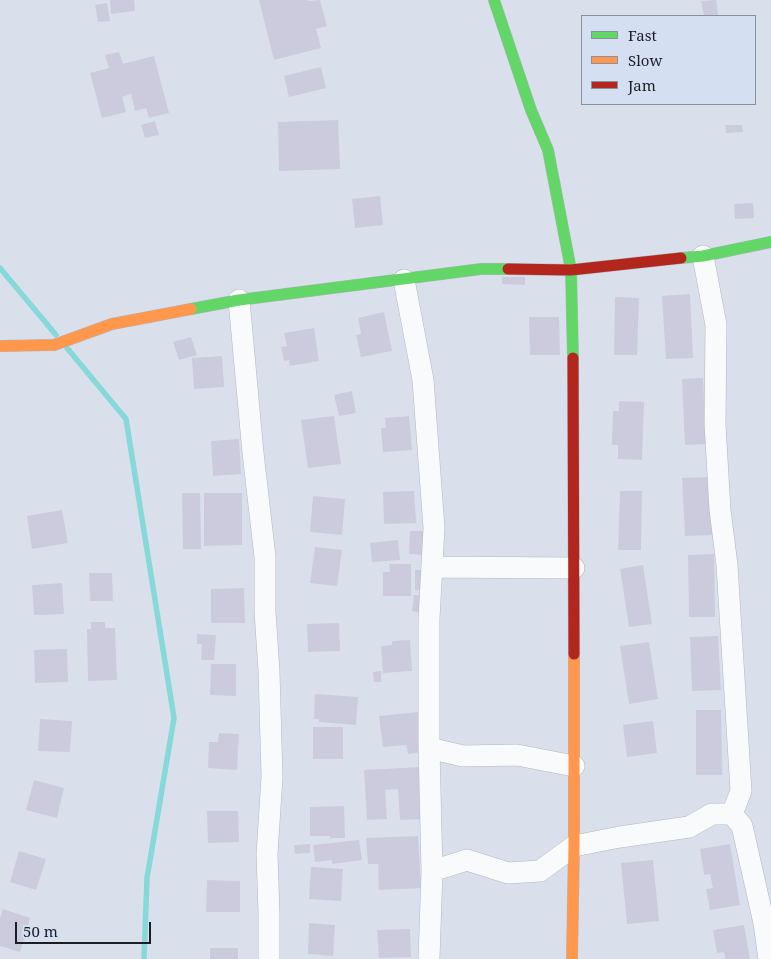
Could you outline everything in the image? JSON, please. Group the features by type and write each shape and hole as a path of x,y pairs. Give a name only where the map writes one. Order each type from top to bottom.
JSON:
{"street":[{"path":"494,0 531,110 548,150 571,270 573,319 574,568 572,959"},
{"path":"0,346 54,345 112,324 239,300 481,269 571,270 704,256 771,242"},
{"path":"704,256 716,325 715,424 720,510 727,565 741,791 732,814"},
{"path":"404,280 423,380 434,528 429,619 429,748 432,871 429,959"},
{"path":"239,300 265,556 265,612 272,777 267,854 269,959"},
{"path":"432,567 574,568"},
{"path":"429,748 463,756 517,755 574,766"},
{"path":"432,871 467,860 508,873 540,871 574,846 689,827 712,814 732,814"},
{"path":"732,814 742,826 764,923 769,959"}],"building":[{"path":"110,0 134,0 135,11 111,14"},
{"path":"259,0 320,0 327,26 316,29 321,48 274,60"},
{"path":"716,0 718,15 704,15 701,1"},
{"path":"107,3 110,21 98,22 95,5"},
{"path":"119,52 123,64 154,56 169,113 149,118 146,108 135,111 131,94 122,97 126,112 102,118 90,73 109,68 105,55"},
{"path":"321,67 326,88 289,97 284,76"},
{"path":"338,120 340,169 279,171 278,122"},
{"path":"155,121 159,135 145,138 141,125"},
{"path":"725,125 742,125 743,132 726,133"},
{"path":"380,196 383,225 355,228 352,199"},
{"path":"753,203 754,218 735,219 734,204"},
{"path":"502,277 525,277 525,285 502,284"},
{"path":"690,294 693,358 666,359 662,296"},
{"path":"615,297 639,298 637,355 614,355"},
{"path":"384,312 392,351 361,357 356,335 361,334 358,318"},
{"path":"529,317 559,317 560,355 530,355"},
{"path":"314,328 319,361 290,366 289,360 284,361 281,347 287,346 284,333"},
{"path":"191,337 197,355 179,360 173,342"},
{"path":"222,356 224,387 194,389 192,358"},
{"path":"703,378 706,444 685,445 682,379"},
{"path":"352,391 356,413 339,416 334,395"},
{"path":"619,401 644,402 642,460 618,459 618,445 612,445 613,411 619,411"},
{"path":"334,416 341,464 308,468 301,420"},
{"path":"409,416 412,450 383,452 381,428 386,428 385,418"},
{"path":"239,439 241,474 213,476 211,441"},
{"path":"710,477 713,535 685,536 682,478"},
{"path":"414,491 416,523 384,524 383,492"},
{"path":"620,491 642,491 641,550 618,550"},
{"path":"182,493 200,493 201,549 183,549"},
{"path":"204,493 242,493 242,545 204,546"},
{"path":"313,496 345,499 342,535 310,532"},
{"path":"62,510 68,543 32,549 27,516"},
{"path":"410,531 428,531 427,555 409,554"},
{"path":"398,540 400,560 372,562 370,543"},
{"path":"315,547 342,550 337,586 310,583"},
{"path":"714,554 715,617 689,617 688,555"},
{"path":"389,564 411,564 411,596 383,596 383,572 390,572"},
{"path":"643,565 652,624 629,627 620,569"},
{"path":"415,570 428,570 429,589 415,590"},
{"path":"89,573 112,573 113,601 90,601"},
{"path":"62,583 64,614 34,615 32,585"},
{"path":"244,588 245,623 211,623 211,589"},
{"path":"414,595 425,596 423,613 412,611"},
{"path":"91,622 105,622 105,628 115,628 117,680 88,681 87,629 91,629"},
{"path":"339,623 340,651 308,652 307,624"},
{"path":"197,634 216,635 214,660 201,660 202,644 197,644"},
{"path":"718,636 721,690 692,691 690,637"},
{"path":"410,640 412,671 383,673 381,646 392,645 392,641"},
{"path":"649,642 658,699 629,704 620,646"},
{"path":"67,649 68,682 35,683 34,650"},
{"path":"211,664 236,664 236,696 210,695"},
{"path":"381,671 381,682 374,682 373,672"},
{"path":"315,694 358,697 356,725 319,722 319,719 314,719"},
{"path":"696,710 721,710 722,775 696,775"},
{"path":"418,712 423,752 408,754 406,745 383,747 379,716"},
{"path":"40,719 72,721 70,752 38,751"},
{"path":"653,721 657,753 627,757 623,725"},
{"path":"313,727 343,727 343,759 313,759"},
{"path":"219,733 239,734 237,770 208,768 209,742 218,742"},
{"path":"421,767 424,819 400,820 398,789 385,790 387,819 367,820 364,770"},
{"path":"34,780 64,788 57,818 26,810"},
{"path":"344,806 345,838 310,836 310,807"},
{"path":"207,811 238,811 239,842 208,843"},
{"path":"418,836 421,888 379,890 378,864 368,864 366,838"},
{"path":"359,840 362,860 332,864 332,860 315,862 313,845"},
{"path":"310,844 310,853 295,854 294,845"},
{"path":"730,844 740,905 710,910 706,889 713,888 710,874 704,875 700,849"},
{"path":"19,851 46,859 36,890 10,882"},
{"path":"653,860 659,921 627,924 621,863"},
{"path":"311,867 343,869 341,901 309,899"},
{"path":"207,880 240,881 240,912 206,912"},
{"path":"3,909 30,918 20,952 0,946 0,919"},
{"path":"309,923 335,925 333,956 308,954"},
{"path":"744,925 750,959 725,959 724,952 717,953 713,930"},
{"path":"410,929 411,957 379,958 377,930"},
{"path":"210,948 238,948 238,959 210,959"}],"waterway":[{"path":"0,268 56,335"},
{"path":"67,348 126,419 174,718 147,878 144,959"}],"traffic: fast":[{"path":"494,0 531,110 548,150 571,270 573,358"},
{"path":"681,258 703,256 771,242"},
{"path":"191,309 239,300 481,269 508,269"}],"traffic: slow":[{"path":"0,346 54,345 112,324 191,309"},
{"path":"572,959 574,654"}],"traffic: jam":[{"path":"508,269 571,270 681,258"},
{"path":"573,358 574,654"}]}
